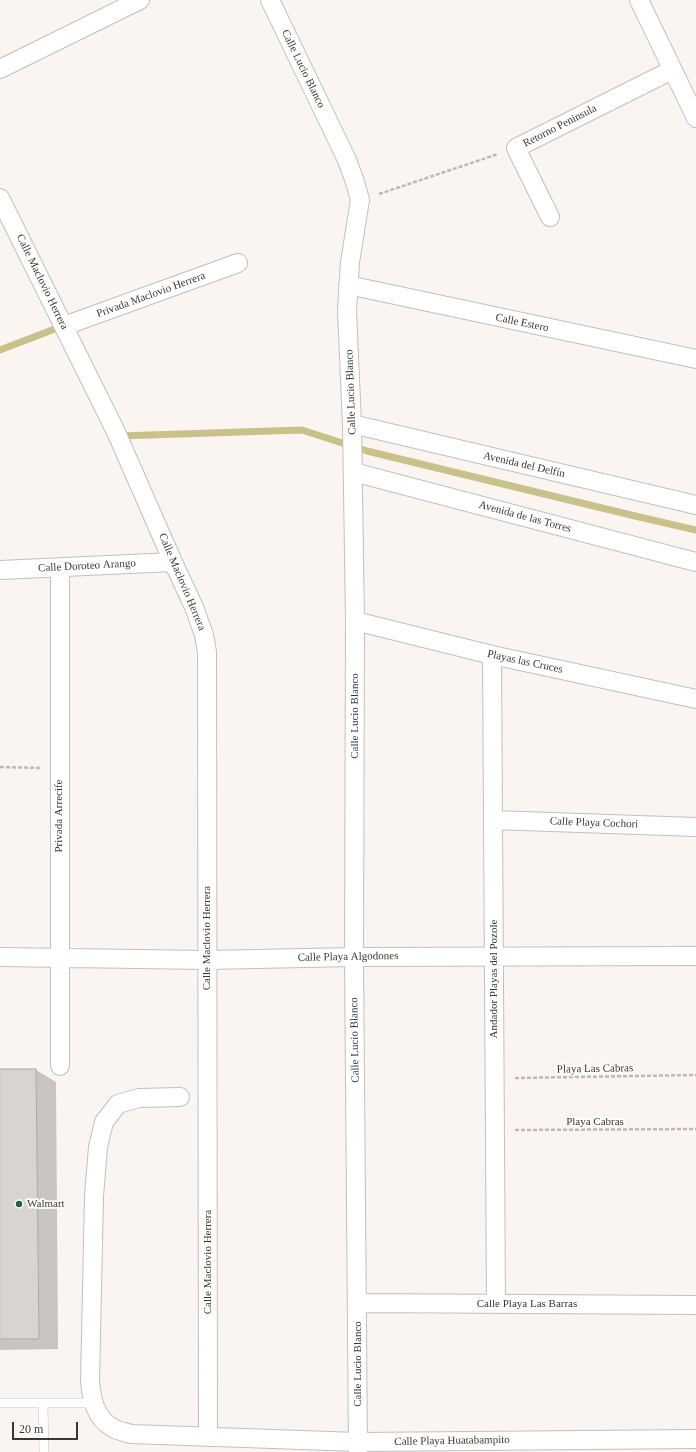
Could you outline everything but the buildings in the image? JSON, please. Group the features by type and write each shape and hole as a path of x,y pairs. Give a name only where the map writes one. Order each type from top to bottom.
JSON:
{"street":[{"path":"0,69 140,0"},
{"name":"Calle Lucio Blanco","path":"270,0 347,160 360,200 350,262 347,311 352,424 355,621 354,957 358,1447"},
{"path":"638,0 696,118"},
{"name":"Retorno Peninsula","path":"550,217 516,148 672,70"},
{"name":"Calle Maclovio Herrera","path":"0,198 116,432 200,620 207,652 208,1437"},
{"name":"Privada Maclovio Herrera","path":"64,326 238,263"},
{"name":"Calle Estero","path":"348,285 696,359"},
{"name":"Avenida del Delfín","path":"352,424 696,505"},
{"name":"Avenida de las Torres","path":"353,472 696,562"},
{"name":"Calle Doroteo Arango","path":"1,568 174,562"},
{"name":"Privada Arrecife","path":"60,567 60,1066"},
{"name":"Playas las Cruces","path":"355,621 492,655 696,699"},
{"name":"Andador Playas del Pozole","path":"492,655 496,1304"},
{"name":"Calle Playa Cochori","path":"493,820 696,827"},
{"name":"Calle Playa Algodones","path":"0,957 207,960 354,957 696,956"},
{"path":"92,1403 90,1382 94,1196 98,1147 104,1122 118,1104 139,1098 180,1097"},
{"name":"Calle Playa Las Barras","path":"358,1304 696,1305"},
{"name":"Calle Playa Huatabampito","path":"92,1403 101,1418 113,1428 131,1434 208,1437 358,1447 696,1439"}],"lane":[{"path":"0,1403 92,1403"},
{"path":"43,1403 44,1452"}],"path":[{"path":"360,200 516,148"},
{"path":"0,767 60,768"},
{"name":"Playa Las Cabras","path":"494,1078 696,1075"},
{"name":"Playa Cabras","path":"494,1130 696,1129"}],"waterway":[{"path":"0,350 60,327 61,331"},
{"path":"119,436 302,430 367,451 696,530"}],"place":[{"name":"Walmart","path":"19,1204"}]}
